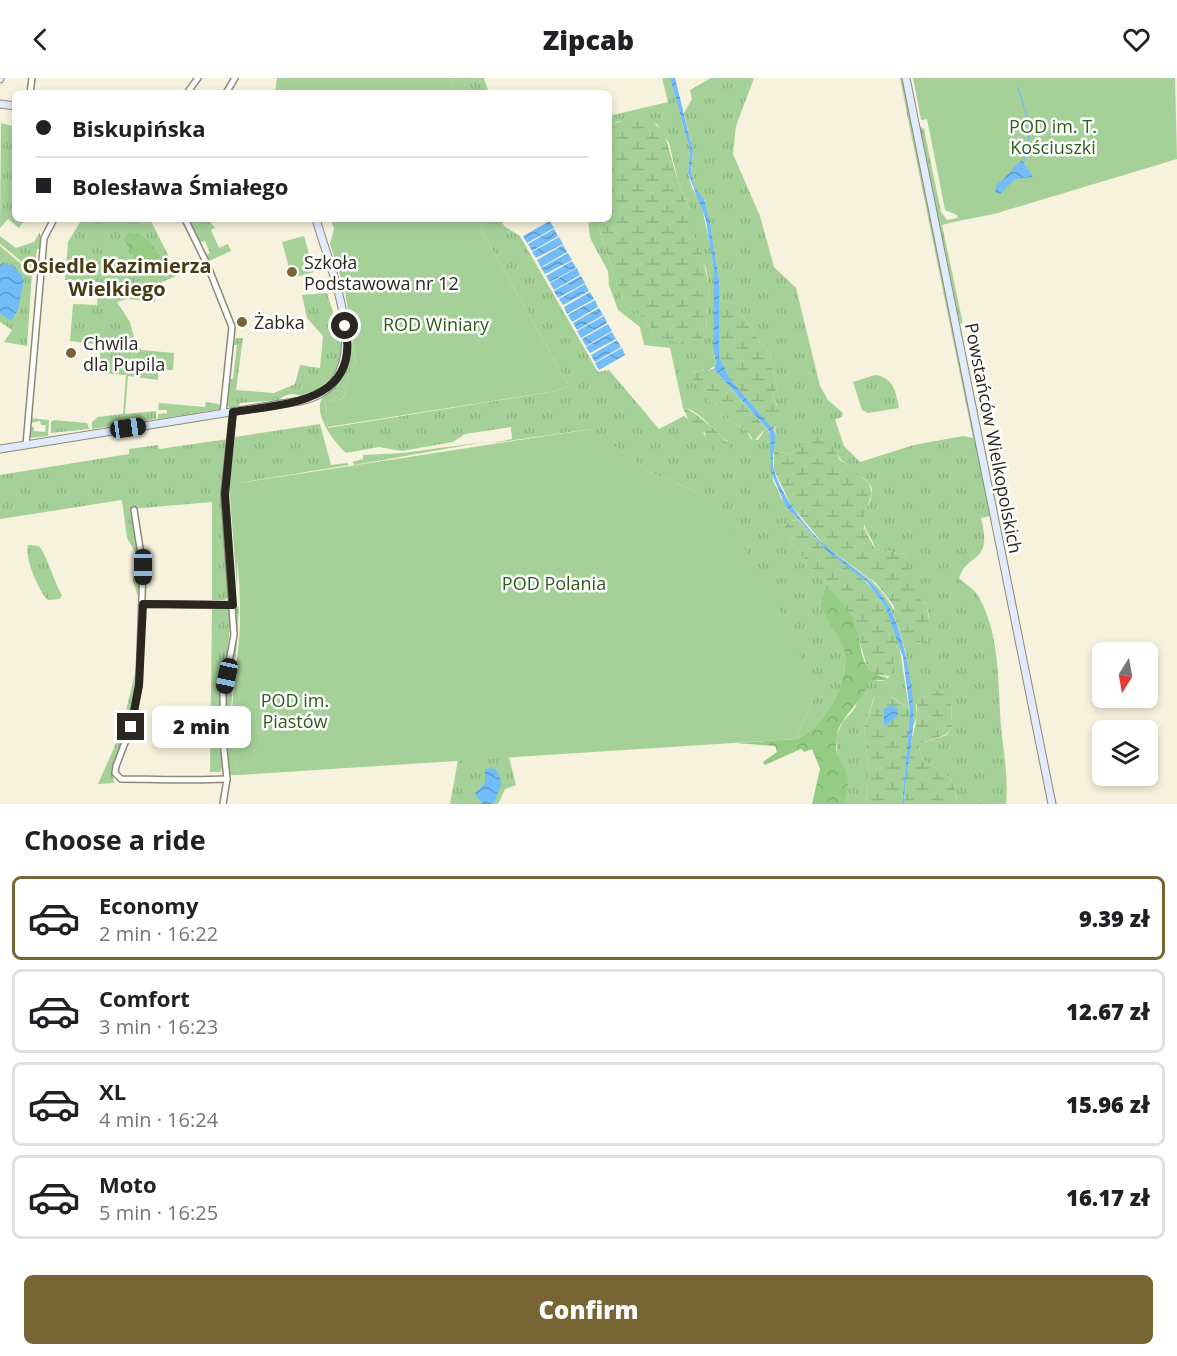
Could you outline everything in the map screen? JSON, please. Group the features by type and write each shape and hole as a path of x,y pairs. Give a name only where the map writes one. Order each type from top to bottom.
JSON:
{"street":[{"name":"Powstańców Wielkopolskich","path":"906,78 1052,804"},
{"path":"26,445 44,238 52,222"},
{"path":"186,222 218,290 232,327 223,413"},
{"path":"0,449 312,398 330,386 343,366 347,347 346,331 317,222"},
{"path":"223,804 227,779 223,694 232,649 233,605 225,494 233,412"},
{"path":"134,510 143,567 137,705 116,766 116,773 121,779 171,778 180,782 227,779"},
{"path":"143,604 233,605"}],"green space":[{"path":"277,78 287,78 287,90 275,90"},
{"path":"287,78 450,78 453,90 287,90"},
{"path":"450,78 484,78 488,90 453,90"},
{"path":"662,78 670,78 690,150 688,173 692,188 700,200 715,280 713,347 716,366 691,372 695,380 708,392 708,398 719,406 721,414 746,430 751,439 758,440 766,428 770,433 773,480 781,498 798,520 793,520 786,528 790,541 826,583 820,606 844,651 844,675 833,702 816,725 796,739 814,697 699,493 650,472 591,429 488,444 512,439 511,427 465,434 453,442 402,451 379,447 346,453 326,427 320,411 323,397 339,382 347,368 351,344 350,328 356,365 351,368 343,399 325,402 328,428 556,391 569,386 483,233 481,222 502,222 504,226 520,236 598,372 609,370 659,429 684,416 703,431 705,437 729,442 695,412 683,408 670,348 644,345 640,327 618,310 609,285 608,271 590,238 588,222 597,222 623,302 643,318 655,334 706,331 709,287 706,269 689,223 690,210 679,185 669,143 657,124 619,121 612,124 612,115 668,102"},
{"path":"711,78 754,78 736,126 733,154 760,216 774,267 796,288 820,386 828,400 843,413 842,417 835,419 844,446 860,462 914,445 963,436 973,438 900,78 903,78 991,516 981,518 984,533 982,551 968,564 959,578 979,597 992,630 997,665 1006,804 957,804 951,780 942,771 922,759 919,747 922,743 947,735 952,727 951,701 916,704 917,717 913,726 910,679 900,632 884,599 860,571 877,586 884,595 901,623 910,644 921,643 927,629 929,613 913,589 910,567 904,554 875,549 864,524 864,514 872,491 869,483 840,459 828,438 804,445 790,454 774,451 777,405 772,396 777,389 769,352 759,341 736,304 719,300 719,280 710,221 704,199 695,187 691,173 693,151 684,113 692,99 690,90"},
{"name":"POD im. T. Kościuszki","path":"913,78 1175,78 1177,159 994,214 958,221 957,215 945,210 927,119 921,120"},
{"path":"628,118 649,119 664,132 679,185 690,210 693,234 701,250 709,287 706,331 699,342 692,346 669,341 655,334 643,318 623,302 597,222 612,222 612,125"},
{"path":"1,123 12,126 12,222 23,222 19,228 8,219 0,228"},
{"path":"919,126 924,129 941,212 947,220 957,218 958,221 942,225 963,324 960,323"},
{"path":"80,222 152,222 178,275 158,284 155,302 127,299 117,302 130,322 136,345 142,350 174,353 173,370 158,369 158,380 128,376 125,414 156,411 156,419 92,429 92,422 98,417 123,414 126,375 99,373 101,345 70,341 73,304 97,305 99,282 65,280 68,242"},
{"path":"188,222 210,222 215,228 211,230 219,248 228,244 231,251 209,261 205,256 210,253 205,241 198,243"},
{"name":"ROD Winiary","path":"332,222 481,222 483,233 569,386 556,391 328,427 325,402 343,399 351,368 356,365 345,291 330,244 334,229"},
{"path":"40,232 40,249 37,249 35,267 39,267 37,274 0,244 0,236 16,248 34,242"},
{"path":"128,232 138,234 150,242 169,264 173,275 162,277 146,258 134,263 133,255 124,240"},
{"path":"304,236 314,272 292,278 282,242"},
{"path":"0,246 32,273 27,346 4,342 12,330 0,322"},
{"path":"145,258 154,269 146,273 137,262"},
{"path":"327,293 342,342 339,365 333,376 319,389 301,396 289,395 279,400 240,403 239,406 230,408 227,405 230,379 233,379 237,345 233,345 236,338 243,338 236,390 274,393 295,384 300,365 320,368 323,336 307,318 302,295"},
{"path":"719,300 736,304 759,341 769,352 777,389 772,396 781,414 774,430 730,379 719,356"},
{"path":"107,304 118,304 116,323 106,322"},
{"path":"714,369 766,428 754,441 746,430 721,414 716,403 706,402 708,392 690,377 691,372"},
{"path":"875,375 886,379 893,386 899,408 868,413 862,410 853,382"},
{"path":"206,402 219,404 221,409 158,419 158,414 167,413 167,410 158,410 159,403 205,407"},
{"path":"683,408 688,409 710,425 731,448 724,454 713,449 708,444 705,433 689,421"},
{"path":"31,418 49,420 48,436 29,438 31,426 34,427 34,431 45,432 46,425 41,425 40,421 31,423"},
{"path":"54,420 87,423 89,429 51,433 51,422"},
{"path":"320,424 331,465 347,463 349,465 239,483 237,589 229,484 235,437"},
{"name":"POD Polania","path":"592,429 650,472 699,493 751,557 794,636 814,697 796,739 239,775 232,736 240,608 232,495 239,483"},
{"path":"823,436 828,438 840,460 869,483 872,494 864,514 864,528 875,549 904,554 908,561 917,593 927,606 930,628 926,641 907,646 895,617 894,606 876,583 826,547 791,505 774,470 774,451 790,454 811,440"},
{"path":"228,439 222,488 230,594 225,600 212,600 212,502 130,509 139,557 140,603 133,581 137,555 127,538 122,500 0,519 0,475 129,454 129,449 158,445 159,449"},
{"path":"485,442 354,465 353,462 363,459 363,455 402,453"},
{"path":"798,520 827,551 855,570 885,606 899,644 894,651 890,676 875,675 868,670 852,616 790,541 784,529 789,521"},
{"path":"28,545 39,546 42,550 62,595 60,599 48,600 44,596 30,566"},
{"path":"826,583 844,603 856,624 862,653 869,669 876,675 886,677 886,680 869,681 862,696 839,729 836,750 848,779 845,804 812,804 820,769 812,749 804,752 801,749 765,765 763,762 777,752 775,746 736,743 796,739 816,725 833,702 844,675 845,662 842,645 820,606"},
{"path":"239,606 236,657 233,656 236,608"},
{"path":"228,608 230,610 229,639 220,711 223,763 220,772 210,772 212,609"},
{"path":"899,644 909,708 892,697 874,697 864,729 869,772 866,804 845,804 847,776 838,761 836,737 843,721 853,711 869,681 883,681 890,676 894,651"},
{"path":"232,662 235,662 232,733 239,775 229,775 226,746 226,704"},
{"path":"136,669 132,711 113,768 114,783 98,784 121,732"},
{"path":"920,691 942,692 951,701 952,727 947,734 922,743 919,747 922,759 942,771 951,780 957,804 904,804 908,756 917,717 917,696"},
{"path":"888,695 909,708 910,712 902,804 866,804 869,772 864,729 875,696"},
{"path":"509,757 516,785 505,789 498,804 450,804 458,760"}],"water":[{"path":"670,78 675,78 693,151 691,173 695,187 704,199 710,221 719,280 719,356 730,379 774,430 774,470 789,502 820,541 860,572 881,594 899,630 908,664 913,698 912,737 904,804 902,804 910,712 903,657 885,606 867,582 827,551 785,505 771,472 770,432 714,369 716,364 713,347 714,271 706,220 688,173 690,150"},
{"path":"1022,160 1033,177 1015,179 1000,194 995,193 996,185"},
{"path":"548,222 554,228 527,243 523,236"},
{"path":"554,229 558,236 532,251 528,244"},
{"path":"559,237 563,244 536,258 532,252"},
{"path":"563,245 567,252 541,267 537,260"},
{"path":"568,253 572,260 545,274 541,268"},
{"path":"572,261 576,268 550,282 546,276"},
{"path":"3,263 15,267 24,279 18,310 11,321 0,313 0,265"},
{"path":"577,268 580,275 554,290 550,283"},
{"path":"581,276 585,283 558,298 554,291"},
{"path":"585,284 589,291 563,305 559,299"},
{"path":"590,292 594,299 567,314 564,307"},
{"path":"595,300 598,307 572,322 568,315"},
{"path":"599,308 603,315 577,330 573,323"},
{"path":"604,316 607,323 581,338 577,331"},
{"path":"608,324 612,331 586,346 582,339"},
{"path":"612,332 616,339 590,353 586,347"},
{"path":"617,340 621,347 595,362 591,355"},
{"path":"622,348 625,355 599,370 595,363"},
{"path":"891,705 898,709 898,716 884,726 884,709"},
{"path":"485,769 497,770 502,783 493,804 482,804 475,793 485,783"}],"waterway":[{"path":"1018,88 1024,107"},
{"path":"1024,161 1030,132 1025,110"}],"place":[{"name":"Szkoła Podstawowa nr 12","path":"292,272"},
{"name":"Żabka","path":"242,322"},
{"name":"Chwila dla Pupila","path":"71,353"}],"district":[{"name":"Osiedle Kazimierza Wielkiego","path":"117,276"}],"route":[{"path":"131,727 139,685 143,604 233,605 225,494 233,412 306,400 324,391 337,377 345,360 348,342 345,326"}],"park label":[{"name":"POD im. Piastów","path":"295,710"}]}
